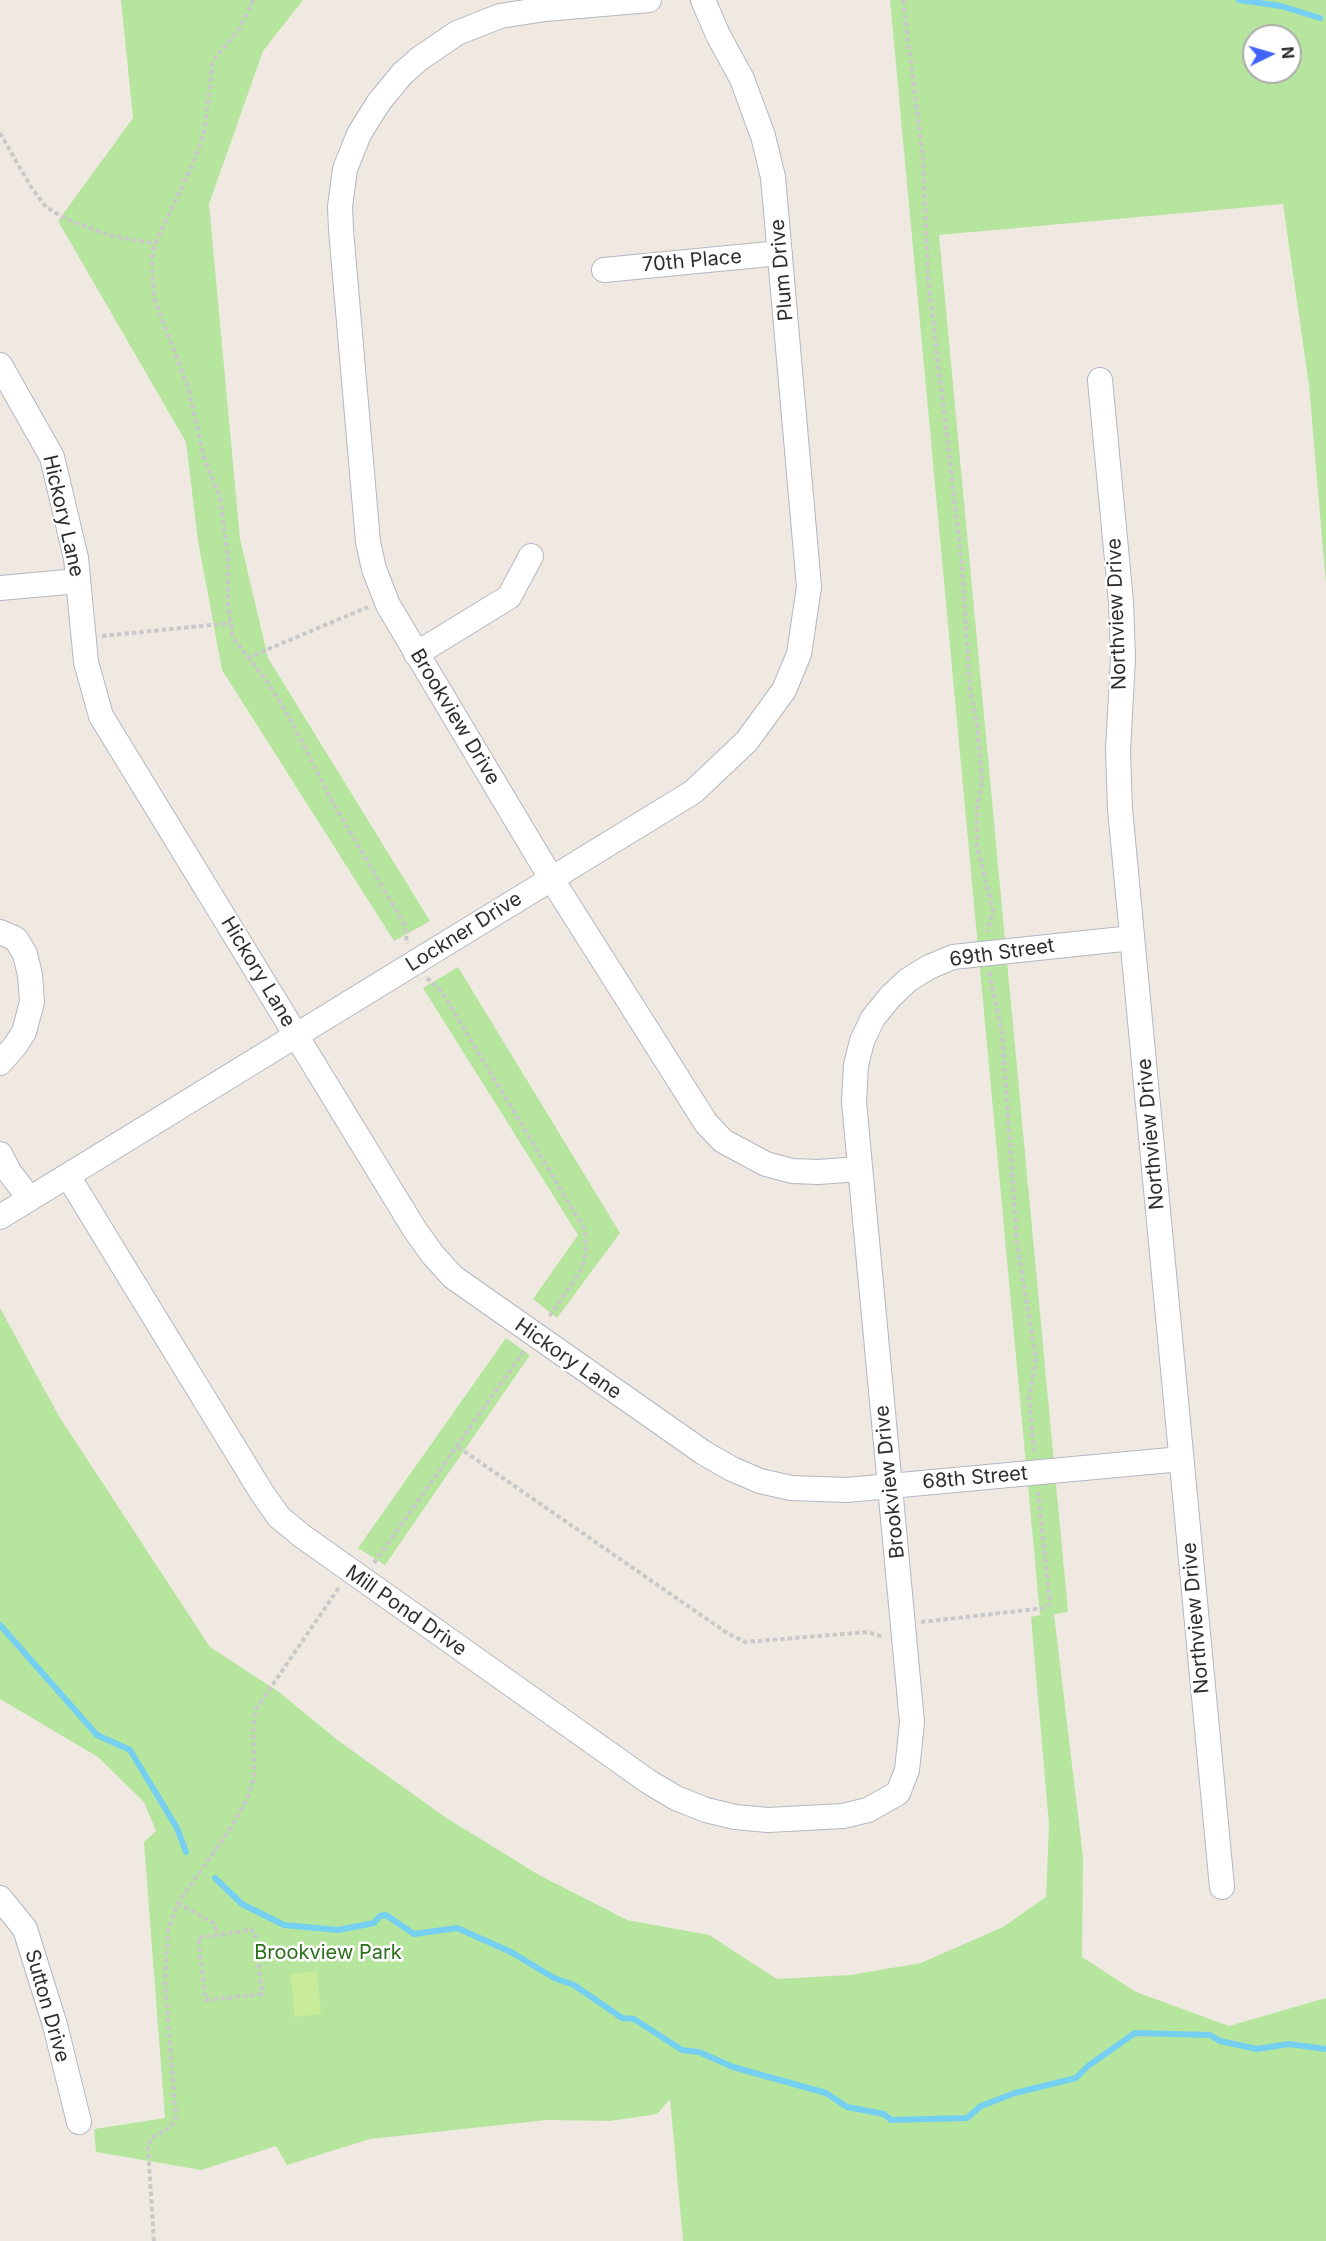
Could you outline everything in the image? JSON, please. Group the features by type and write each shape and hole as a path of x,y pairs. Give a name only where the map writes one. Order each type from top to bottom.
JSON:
{"street":[{"name":"Brookview Drive","path":"649,0 545,9 500,16 457,33 419,59 379,102 359,134 345,170 340,218 368,542 386,600 417,654 551,878 692,1104 723,1141 766,1164 792,1171 860,1169"},
{"name":"Plum Drive","path":"703,0 718,35 742,79 763,136 772,177 806,554"},
{"name":"70th Place","path":"604,270 780,253"},
{"name":"Hickory Lane","path":"0,365 52,457 76,558 86,662 101,716 432,1255 461,1283 704,1453"},
{"name":"Northview Drive","path":"1100,380 1121,602 1123,658 1118,751 1120,809 1221,1887"},
{"name":"Lockner Drive","path":"0,1217 693,792 747,741 766,718 784,690 799,654 809,588 806,554"},
{"path":"417,654 508,597 531,556"},
{"path":"0,588 78,581"},
{"path":"0,932 16,939 25,954 30,975 32,1002 24,1032 0,1063"},
{"name":"69th Street","path":"854,1102 856,1065 862,1041 873,1018 908,980 929,967 953,957 986,952 1132,938"},
{"name":"Brookview Drive","path":"854,1102 912,1722 907,1770 898,1793"},
{"path":"0,1154 10,1173 30,1199"},
{"name":"Mill Pond Drive","path":"68,1176 279,1517 338,1564 357,1575 649,1782 696,1806 735,1817 791,1819 843,1816 868,1810 898,1793"},
{"name":"68th Street","path":"704,1453 742,1473 791,1488 821,1491 1181,1459"},
{"name":"Sutton Drive","path":"0,1898 25,1929 55,2025 79,2122"}],"path":[{"path":"154,2241 148,2148 151,2138 171,2127 176,2119 165,1948 168,1930 178,1903 200,1868 230,1829 248,1797 254,1778 253,1726 261,1701 344,1580 369,1570 580,1272 586,1253 585,1230 442,992 414,962 400,917 332,801 292,722 269,684 233,638 228,605 228,557 220,498 204,457 188,387 154,298 152,258 155,244 193,164 204,133 213,61 240,28 253,0"},
{"path":"458,1447 718,1627 745,1642 868,1632 897,1640 916,1623 924,1621 1046,1608 1050,1604 1029,1397 1036,1360 1017,1243 1002,1032 986,952 985,938 993,910 977,846 977,807 982,783 977,722 969,679 961,555 925,237 923,158 903,0"},
{"path":"0,133 31,187 46,207 66,219 109,235 155,244"},
{"path":"247,658 386,600"},
{"path":"83,638 231,623"},
{"path":"178,1903 215,1924 217,1934"},
{"path":"250,1930 255,1932 262,1995 206,2000 198,1938 217,1934 250,1930"}],"green space":[{"path":"121,0 303,0 263,51 209,204 240,539 268,658 430,921 394,941 222,670 198,541 186,442 58,221 133,118"},
{"name":"Brookview Park","path":"890,0 1326,0 1326,584 1309,385 1283,204 939,235 1068,1612 1054,1614 1083,1857 1082,1957 1136,1992 1229,2026 1326,1998 1326,2241 683,2241 670,2099 657,2114 610,2121 547,2120 370,2139 287,2165 276,2146 201,2170 96,2152 94,2129 165,2118 144,1842 156,1831 144,1802 98,1757 0,1699 0,1308 60,1418 210,1647 279,1692 340,1742 445,1817 539,1875 627,1920 709,1935 777,1979 850,1975 921,1963 1003,1927 1046,1897 1049,1825 1031,1617 1040,1615"},
{"path":"458,967 620,1233 557,1318 533,1299 578,1235 423,988"},
{"path":"506,1338 530,1355 385,1565 358,1548"},
{"path":"317,1971 321,2014 295,2017 290,1974"}],"waterway":[{"path":"1239,0 1281,6 1320,18"},
{"path":"0,1625 97,1735 130,1750 177,1828 186,1852"},
{"path":"215,1878 242,1904 284,1925 338,1930 374,1923 380,1916 386,1915 414,1934 457,1928 511,1952 554,1978 574,1985 622,2018 634,2019 682,2050 699,2052 733,2067 826,2093 847,2107 884,2114 891,2120 967,2118 981,2106 1015,2093 1076,2078 1088,2066 1135,2033 1210,2035 1220,2041 1257,2049 1289,2044 1326,2049"}]}
